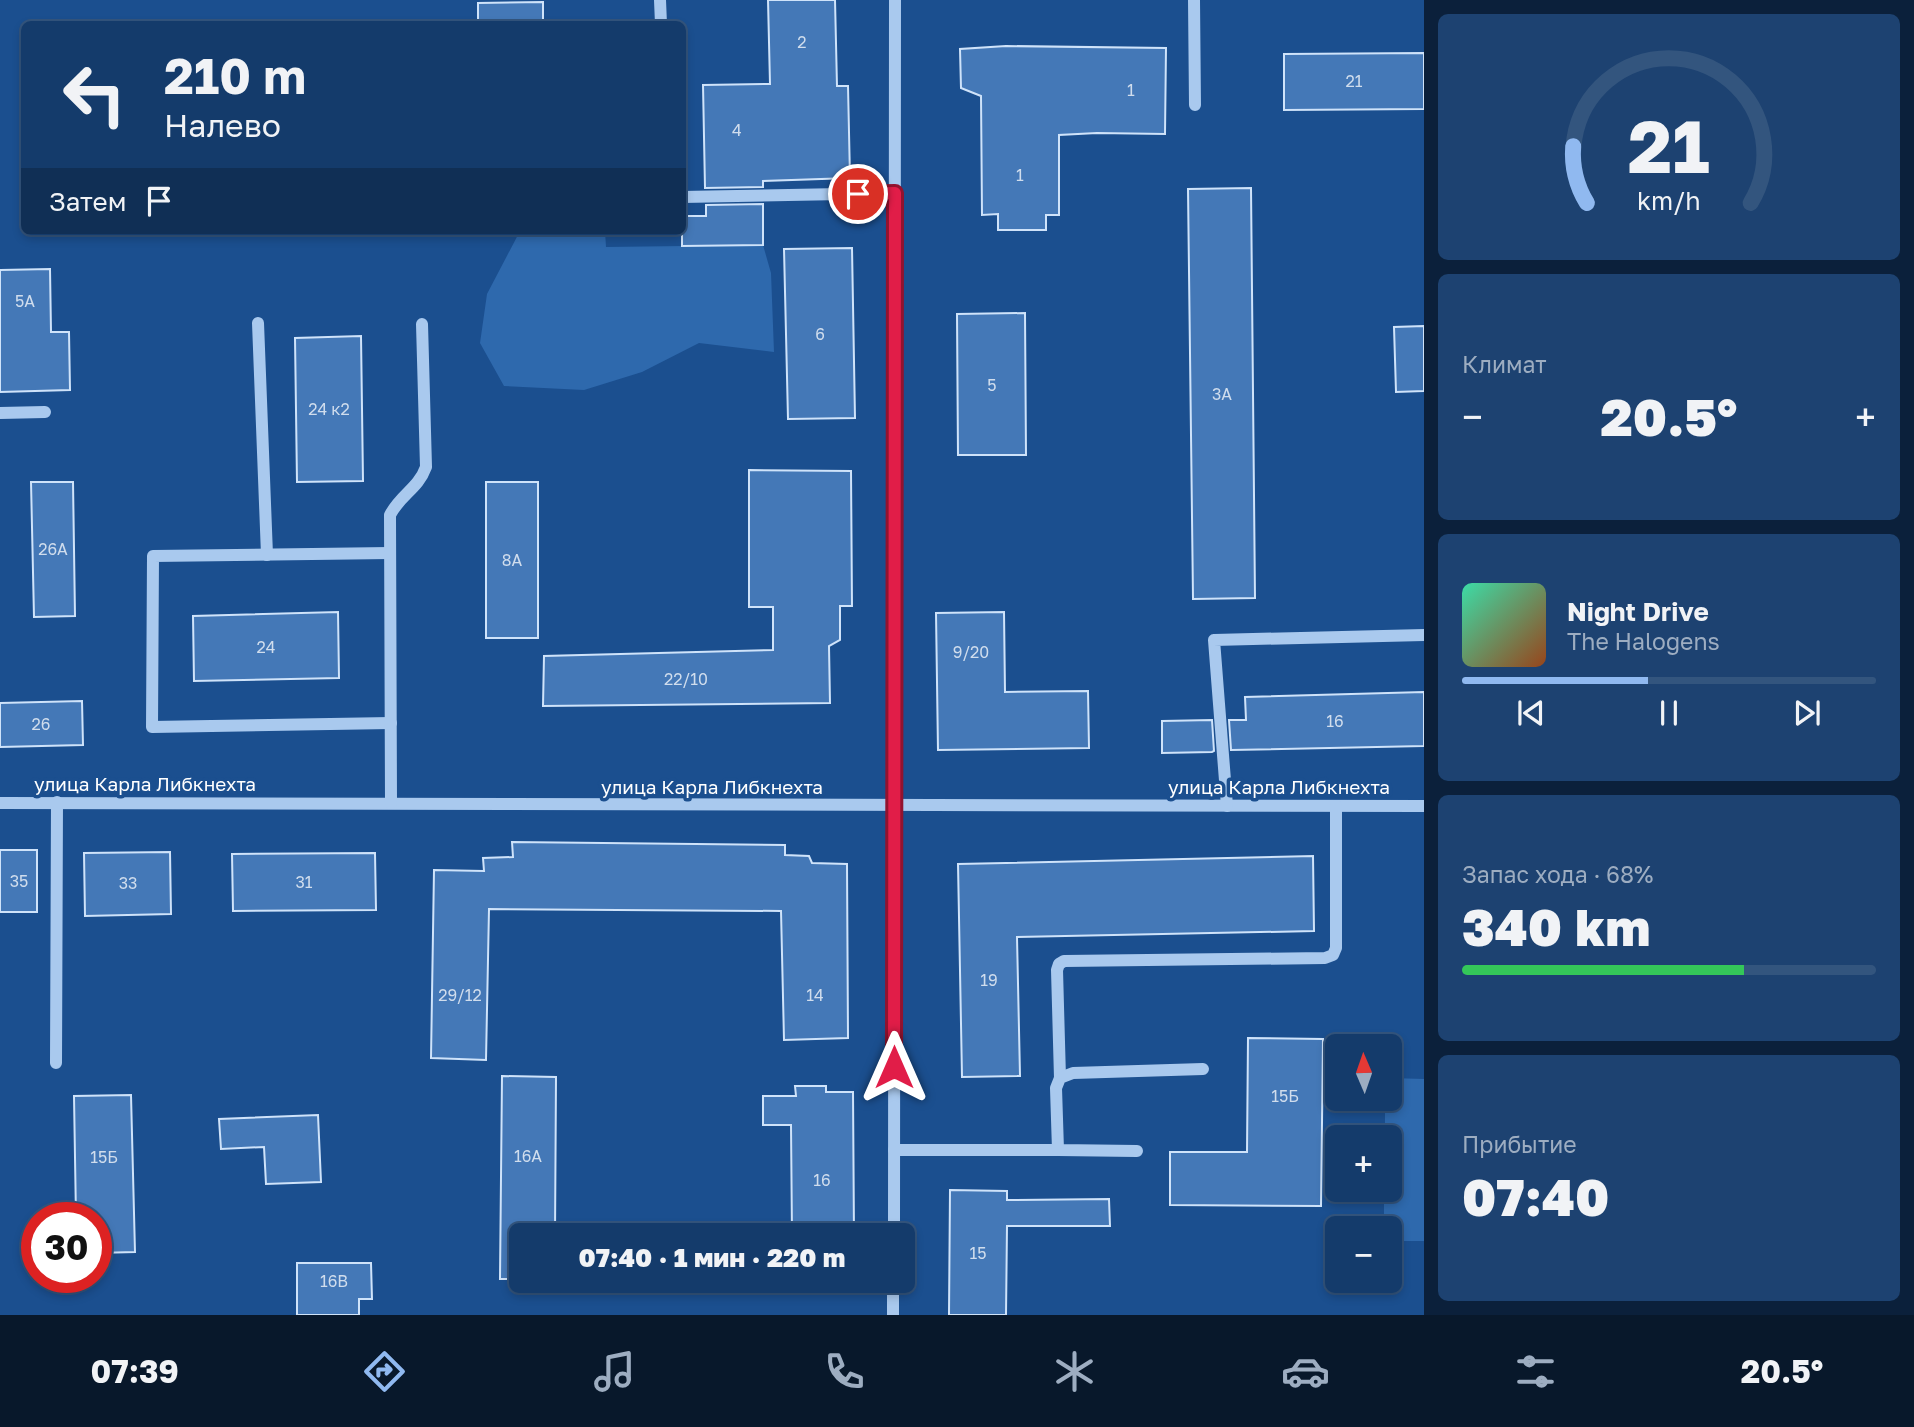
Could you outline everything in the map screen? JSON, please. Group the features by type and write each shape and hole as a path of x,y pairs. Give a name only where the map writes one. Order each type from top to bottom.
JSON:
{"street":[{"path":"660,0 661,21"},
{"path":"894,1223 895,0"},
{"path":"1194,0 1195,105"},
{"path":"686,197 895,193"},
{"path":"258,323 267,555"},
{"path":"391,803 390,515 397,500 421,482 426,467 422,324"},
{"path":"0,413 45,412"},
{"path":"390,553 153,556 152,727 391,723"},
{"path":"1227,806 1214,640 1424,635"},
{"path":"55,1063 57,802"},
{"name":"улица Карла Либкнехта","path":"0,803 1424,806"},
{"path":"1058,1150 1056,1088 1060,1078 1056,970 1059,964 1064,961 1325,958 1333,955 1336,948 1336,806"},
{"path":"1060,1078 1073,1073 1203,1069"},
{"path":"894,1150 1137,1151"},
{"path":"893,1315 894,1293"}],"shaded area":[{"path":"518,235 605,235 606,247 763,245 771,273 774,352 699,343 642,372 584,390 504,386 480,343 487,294"},
{"path":"1402,1078 1424,1079 1424,1241 1402,1241 1402,1216 1384,1216 1384,1202 1402,1202 1402,1125 1385,1125 1385,1111 1402,1111"}],"building":[{"path":"768,0 835,0 837,86 848,86 850,178 763,181 763,187 705,188 703,85 770,84"},
{"path":"543,2 543,21 478,21 478,3"},
{"path":"1006,46 1166,48 1165,134 1059,135 1059,215 1046,215 1046,230 998,230 998,214 982,215 981,96 961,88 960,49"},
{"path":"1424,53 1424,109 1284,110 1284,54"},
{"path":"1251,188 1255,598 1193,599 1188,189"},
{"path":"763,204 763,245 682,246 682,235 686,235 686,216 706,216 706,205"},
{"path":"852,248 855,418 788,419 784,249"},
{"path":"50,269 51,332 69,332 70,390 0,392 0,270"},
{"path":"1025,313 1026,455 958,455 957,314"},
{"path":"1424,326 1424,391 1396,392 1394,327"},
{"path":"361,336 363,481 297,482 295,338"},
{"path":"749,470 851,471 852,606 840,606 840,640 829,646 830,703 543,706 544,656 773,650 773,607 749,607"},
{"path":"31,482 73,482 75,616 34,617"},
{"path":"486,482 538,482 538,638 486,638"},
{"path":"338,612 339,678 194,681 193,616"},
{"path":"1004,612 1005,692 1088,691 1089,748 938,750 936,613"},
{"path":"1424,692 1424,746 1231,750 1229,720 1246,720 1245,697"},
{"path":"82,701 83,745 0,747 0,703"},
{"path":"1212,720 1214,751 1162,753 1162,721"},
{"path":"512,842 785,845 785,855 809,856 812,863 847,864 848,1038 784,1040 781,911 489,909 486,1060 431,1058 434,870 484,871 483,858 513,857"},
{"path":"0,850 37,850 37,912 0,912"},
{"path":"170,852 171,914 85,916 84,853"},
{"path":"375,853 376,910 233,911 232,854"},
{"path":"1313,856 1314,931 1017,937 1020,1076 962,1077 958,864"},
{"path":"1248,1038 1323,1039 1321,1206 1170,1205 1170,1152 1247,1152"},
{"path":"502,1076 556,1077 555,1223 509,1223 509,1279 500,1279"},
{"path":"795,1086 826,1086 826,1092 853,1092 854,1223 792,1223 791,1125 763,1125 763,1096 796,1096"},
{"path":"131,1095 135,1252 112,1253 112,1202 76,1202 74,1096"},
{"path":"318,1115 321,1182 266,1184 264,1147 221,1149 219,1119"},
{"path":"950,1190 1007,1191 1007,1200 1109,1199 1110,1226 1007,1226 1006,1315 949,1315"},
{"path":"297,1263 371,1263 372,1299 359,1299 359,1315 297,1315"}],"route":[{"path":"858,194 895,193 894,1067"}]}
